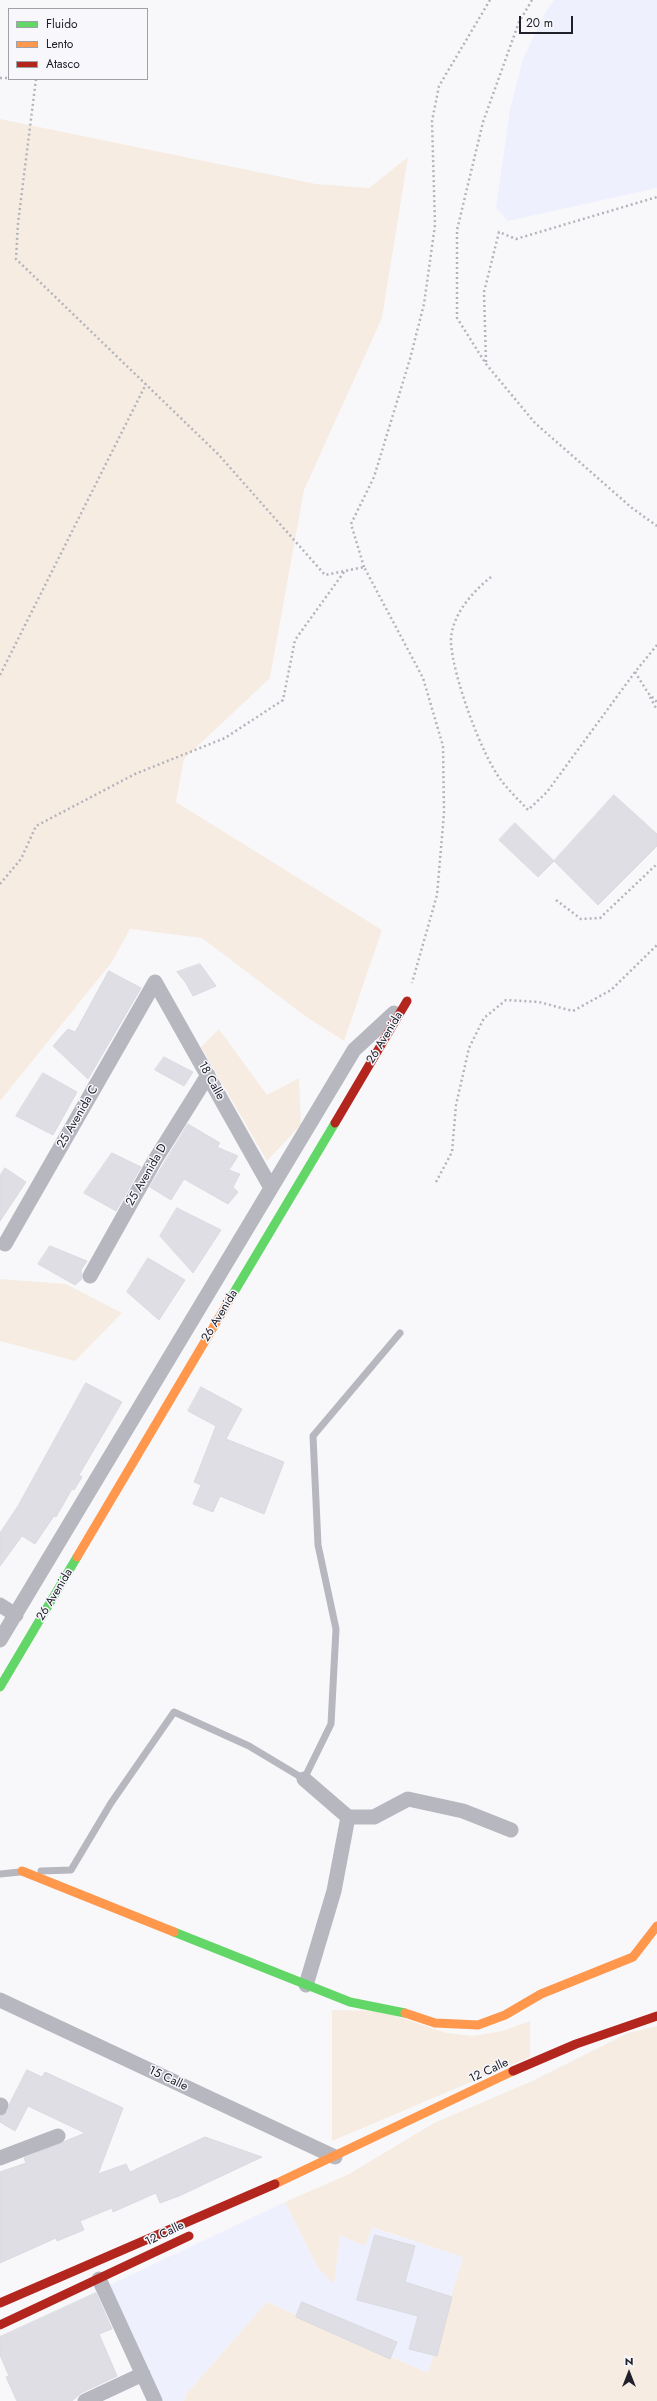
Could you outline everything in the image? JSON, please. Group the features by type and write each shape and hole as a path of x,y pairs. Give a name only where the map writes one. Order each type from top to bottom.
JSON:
{"street":[{"name":"18 Calle","path":"150,990 155,982 271,1188"},
{"name":"25 Avenida C","path":"5,1244 150,990"},
{"name":"26 Avenida","path":"0,1640 354,1050 407,1001"},
{"name":"26 Avenida","path":"0,1687 407,1001"},
{"name":"25 Avenida D","path":"90,1276 155,1160 208,1075"},
{"path":"0,1605 16,1615"},
{"path":"304,1779 348,1817 374,1817 408,1799 463,1812 511,1830"},
{"path":"306,1985 334,1891 348,1817"},
{"path":"22,1872 350,2002 401,2012 435,2023 478,2025 505,2015 541,1994 633,1957 657,1926"},
{"name":"15 Calle","path":"0,2000 335,2158"},
{"name":"12 Calle","path":"0,2303 335,2158 522,2069 611,2029 657,2016"},
{"path":"0,2158 58,2136"},
{"name":"12 Calle","path":"268,2198 309,2178 335,2158"},
{"name":"12 Calle","path":"0,2325 199,2231"},
{"path":"99,2279 155,2401"},
{"path":"85,2401 143,2374"}],"lane":[{"path":"0,1874 71,1870 111,1803 174,1712 249,1746 304,1779 331,1724 336,1629 318,1545 313,1436 400,1333"}],"path":[{"path":"407,1001 437,895 444,813 443,746 423,678 364,567 351,524 374,477 406,373 424,304 435,225 432,121 439,86 490,0"},
{"path":"532,0 519,22 483,122 457,230 457,318 486,364 534,423 632,508 657,526"},
{"path":"36,80 18,223 16,259 218,454 325,575 364,567"},
{"path":"486,364 484,292 499,232 516,238 657,197"},
{"path":"0,675 146,384"},
{"path":"0,884 21,859 36,826 135,774 225,738 283,700 295,640 344,571"},
{"path":"491,577 474,590 458,617 451,642 457,670 478,738 500,780 528,810 547,792 635,672 657,645"},
{"path":"635,672 657,710"},
{"path":"648,693 657,702"},
{"path":"556,900 581,919 600,918 657,864"},
{"path":"436,1182 452,1152 456,1105 467,1055 484,1018 506,1000 539,1002 573,1011 611,990 657,946"}],"shaded area":[{"path":"554,0 657,0 657,188 508,221 496,208 510,109 523,59 546,11"},
{"path":"0,119 316,184 369,188 408,157 382,318 304,490 270,678 184,759 176,802 382,930 344,1041 305,1016 202,938 130,929 112,962 0,1101"},
{"path":"219,1029 267,1095 299,1078 301,1125 267,1161 201,1047"},
{"path":"0,1279 66,1284 122,1313 75,1361 0,1341"},
{"path":"332,2010 381,2011 447,2033 473,2036 502,2031 530,2021 530,2057 332,2141"},
{"path":"657,2026 657,2401 184,2401 187,2393 267,2302 428,2373 463,2257 372,2227 365,2246 340,2235 334,2284 318,2268 285,2202 349,2174 434,2123 532,2081 628,2033"},
{"path":"285,2202 318,2268 334,2283 340,2235 371,2227 463,2257 428,2373 267,2302 187,2393 184,2401 158,2401 105,2287"}],"building":[{"path":"614,795 657,834 657,846 598,905 554,861"},
{"path":"515,823 554,861 538,877 499,840"},
{"path":"200,964 216,986 193,996 186,983 177,972"},
{"path":"109,971 141,988 88,1079 53,1046 68,1029 75,1032"},
{"path":"164,1057 193,1072 184,1086 155,1070"},
{"path":"43,1073 77,1092 53,1135 16,1116"},
{"path":"188,1124 220,1143 217,1147 238,1156 229,1170 240,1174 233,1187 238,1192 228,1204 184,1179 171,1200 150,1187"},
{"path":"112,1153 141,1167 116,1211 84,1193"},
{"path":"5,1168 26,1182 0,1221 0,1176"},
{"path":"177,1208 221,1230 193,1273 160,1236"},
{"path":"50,1246 87,1261 81,1270 82,1279 75,1285 38,1264"},
{"path":"148,1258 185,1280 159,1320 127,1292"},
{"path":"86,1383 122,1402 79,1475 82,1477 74,1490 72,1489 56,1517 54,1516 35,1544 22,1536 0,1566 0,1533 18,1506"},
{"path":"201,1387 242,1409 226,1439 284,1462 264,1514 220,1496 213,1512 193,1504 201,1485 194,1482 216,1426 188,1411"},
{"path":"27,2070 42,2077 45,2072 123,2108 98,2174 126,2164 130,2172 205,2137 262,2157 179,2196 160,2203 156,2193 113,2212 112,2208 80,2221 84,2230 57,2241 56,2238 0,2263 0,2172 26,2163 24,2158 85,2133 28,2106 15,2131 0,2122 0,2117 8,2111 10,2103"},
{"path":"375,2235 415,2246 405,2282 452,2297 437,2356 409,2349 418,2316 357,2300"},
{"path":"96,2293 112,2329 99,2334 117,2376 81,2393 72,2401 17,2401 6,2377 9,2376 0,2355 0,2337"},
{"path":"302,2302 397,2342 390,2359 296,2317"}],"traffic: fast":[{"path":"230,1299 335,1123"},
{"path":"0,1687 77,1557"},
{"path":"174,1932 350,2002 405,2013"}],"traffic: slow":[{"path":"77,1557 230,1299"},
{"path":"22,1871 174,1932"},
{"path":"405,2013 435,2023 478,2025 505,2015 541,1994 633,1957 657,1926"},
{"path":"275,2184 513,2071"}],"traffic: jam":[{"path":"335,1123 407,1001"},
{"path":"513,2071 576,2044 657,2016"},
{"path":"0,2303 275,2184"},
{"path":"0,2325 189,2236"}]}
